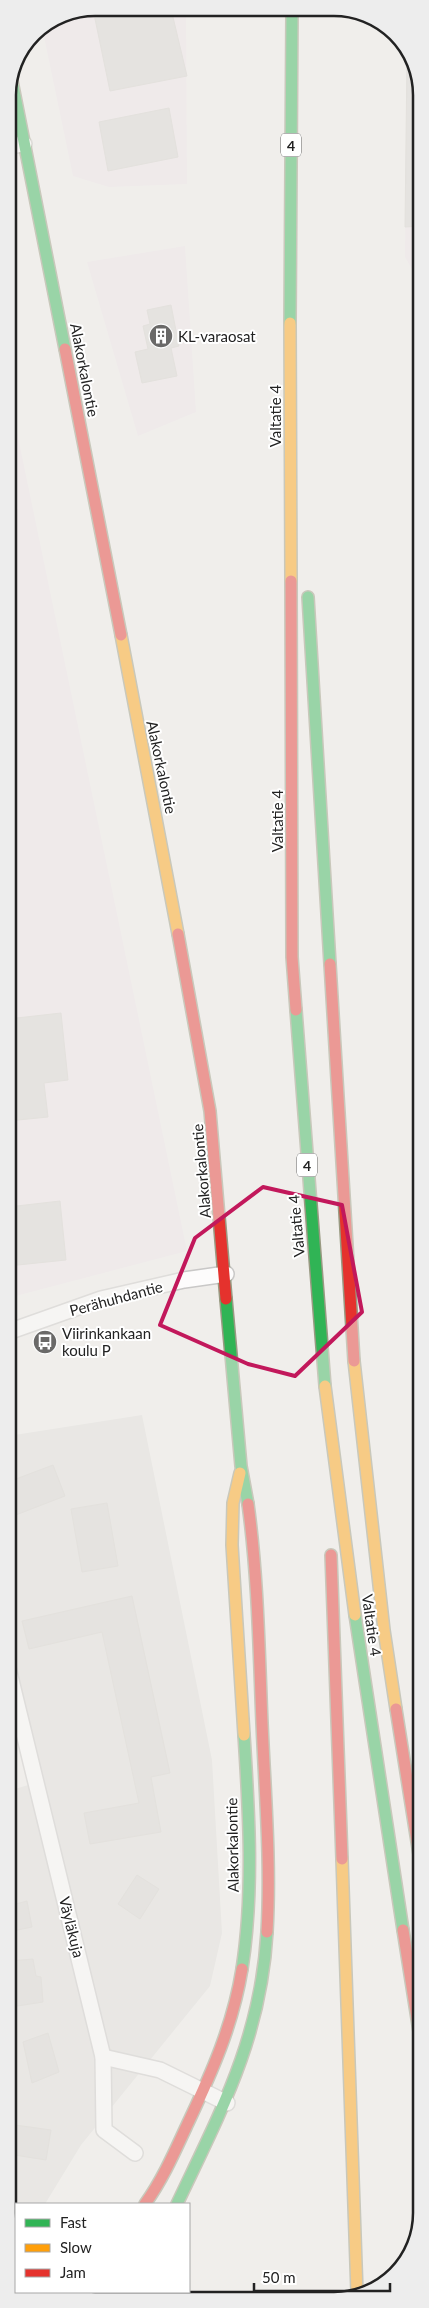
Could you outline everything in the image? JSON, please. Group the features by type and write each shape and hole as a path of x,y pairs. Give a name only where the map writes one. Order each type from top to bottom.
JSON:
{"main road":[{"name":"Valtatie 4","path":"292,16 290,278 292,957 326,1402 370,1722 413,1993"},
{"name":"Alakorkalontie","path":"16,102 37,200 192,1001 210,1111 226,1274 241,1466 250,1509 259,1635 268,1859 267,1908 260,1990 254,2022 227,2102 176,2203"},
{"name":"Valtatie 4","path":"290,278 302,498"},
{"name":"Valtatie 4","path":"308,587 353,1352 384,1630 413,1816"},
{"path":"326,1402 330,1511"},
{"name":"Alakorkalontie","path":"146,2203 157,2187 204,2090 222,2046 236,1999 247,1928 250,1848 235,1591 233,1505 241,1466"},
{"path":"331,1541 357,2288"},
{"path":"384,1630 411,1732"}],"street":[{"path":"16,145 24,144"},
{"name":"Perähuhdantie","path":"16,1329 101,1299 184,1280 226,1274"},
{"name":"Väyläkuja","path":"16,1701 103,2057 104,2130 134,2152"},
{"path":"103,2057 160,2070 227,2102"}],"highlighted area":[{"path":"263,1187 342,1205 362,1312 295,1376 248,1364 160,1325 195,1238"}],"shaded area":[{"path":"186,16 187,184 109,187 73,176 44,35 70,20 85,17"},
{"path":"407,66 413,96 413,271 405,257"},
{"path":"185,246 196,412 138,436 87,262"},
{"path":"16,428 187,1251 16,1296"},
{"path":"142,1415 212,1760 222,1933 210,1986 81,2145 46,2203 16,2203 16,1789 42,1781 16,1680 16,1435"}],"building":[{"path":"94,16 173,16 187,76 110,91"},
{"path":"407,66 413,96 413,226 405,227"},
{"path":"169,108 178,157 108,171 99,122"},
{"name":"KL-varaosat","path":"171,305 179,346 171,348 177,376 142,383 135,352 148,349 143,326 150,324 147,310"},
{"path":"61,1013 68,1080 44,1083 48,1117 16,1120 16,1018"},
{"path":"60,1201 66,1260 16,1265 16,1206"},
{"path":"53,1465 65,1496 16,1515 16,1479"},
{"path":"107,1503 118,1566 82,1572 71,1509"},
{"path":"132,1596 170,1773 151,1777 161,1832 90,1844 84,1813 139,1803 102,1632 29,1649 22,1621"},
{"path":"137,1875 159,1889 140,1919 118,1904"},
{"path":"27,1901 32,1927 16,1930 16,1904"},
{"path":"33,1959 36,1976 41,1977 43,2002 16,2006 16,1960"},
{"path":"48,2033 59,2072 32,2083 23,2042"},
{"path":"16,2125 51,2130 46,2160 16,2155"}],"traffic: fast":[{"path":"290,323 292,16"},
{"path":"16,101 65,349"},
{"path":"308,597 330,964"},
{"path":"296,1010 325,1386"},
{"path":"226,1299 241,1466 248,1504"},
{"path":"355,1615 403,1930"},
{"path":"242,1969 246,1940 249,1881 249,1823 244,1735"},
{"path":"177,2203 223,2105 247,2040 257,2006 267,1932"}],"traffic: slow":[{"path":"290,323 291,581"},
{"path":"121,635 178,934"},
{"path":"354,1361 384,1630 396,1709"},
{"path":"325,1386 355,1615"},
{"path":"240,1473 233,1503 232,1545 244,1735"},
{"path":"342,1859 357,2288"}],"traffic: jam":[{"path":"65,349 121,635"},
{"path":"291,581 292,957 296,1010"},
{"path":"178,934 210,1111 226,1299"},
{"path":"330,964 354,1361"},
{"path":"248,1504 254,1559 259,1641 268,1854 267,1932"},
{"path":"331,1555 342,1859"},
{"path":"396,1709 413,1816"},
{"path":"403,1930 413,1993"},
{"path":"146,2203 168,2165 213,2067 233,2010 242,1969"}],"place":[{"name":"KL-varaosat","path":"161,336"},
{"name":"Viirinkankaan koulu P","path":"45,1342"}]}
